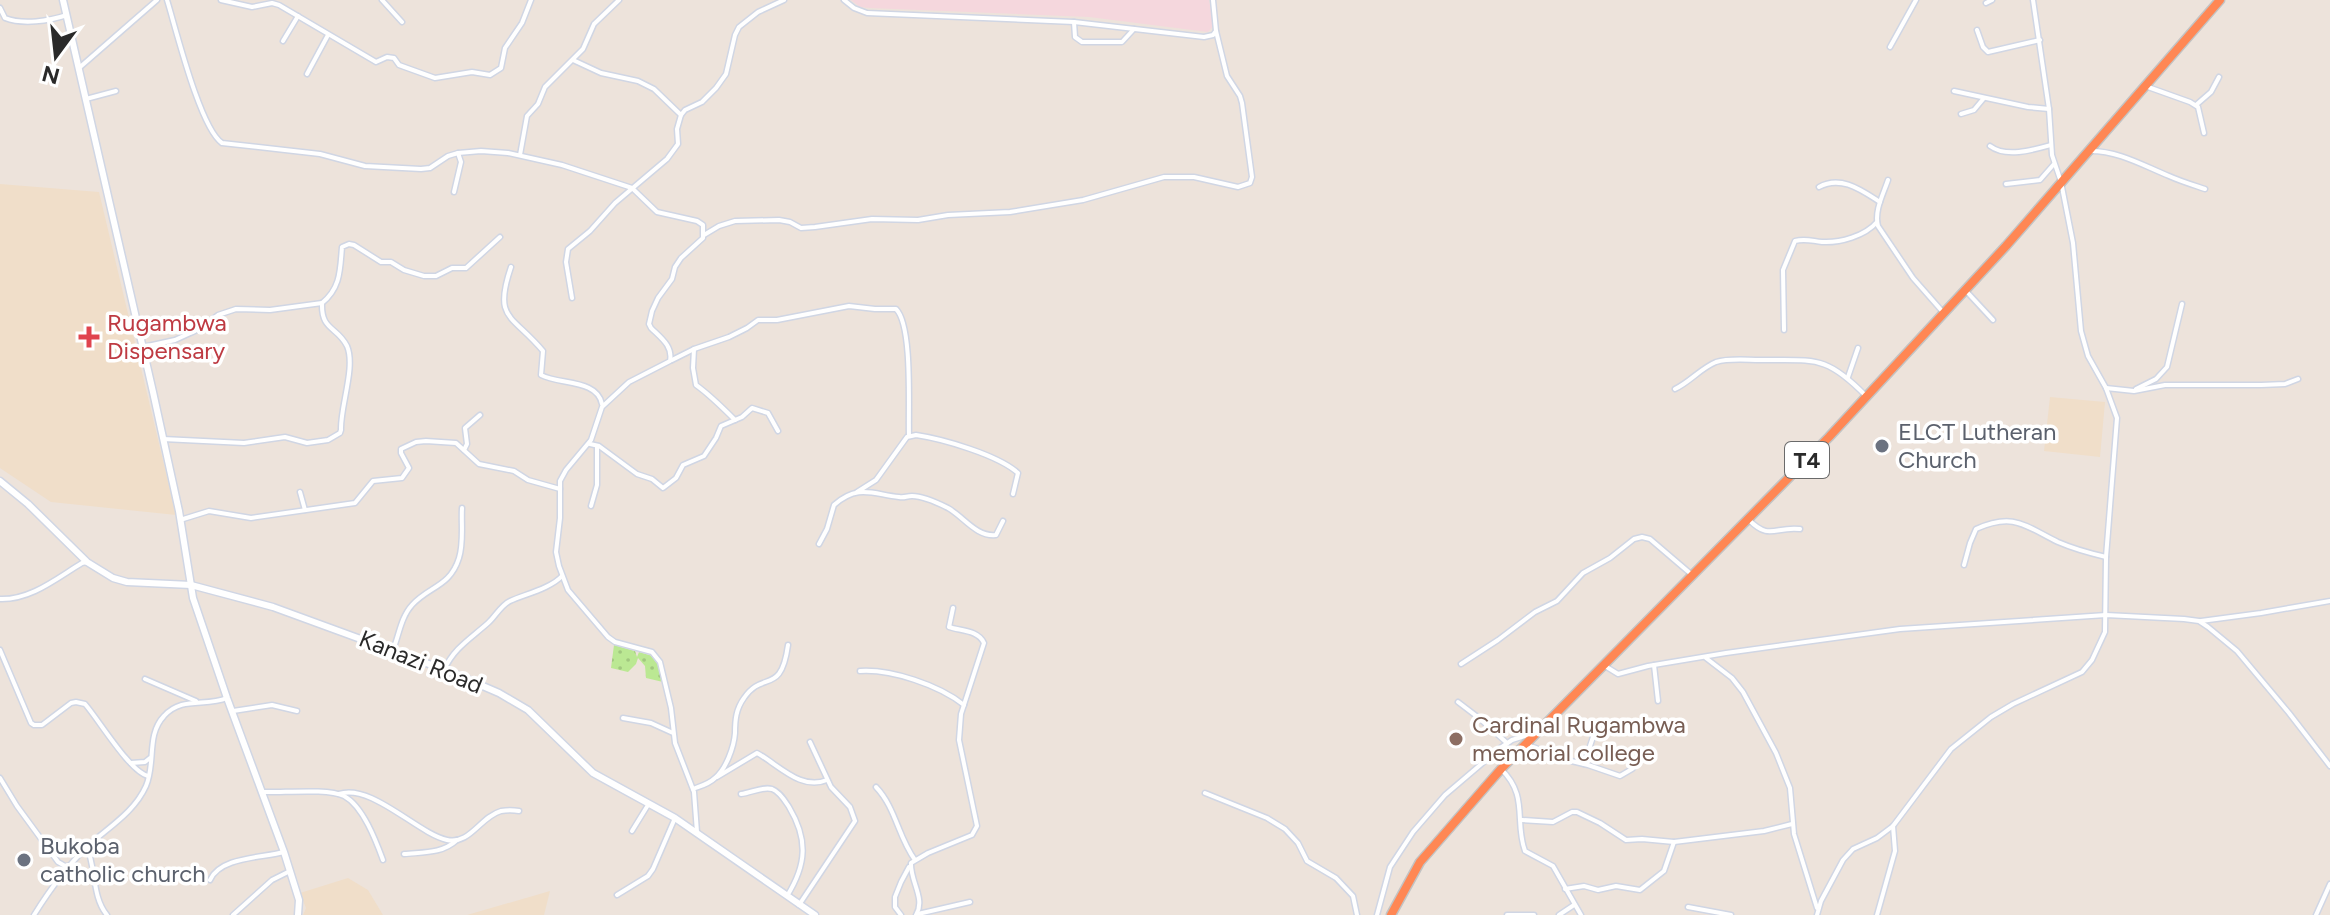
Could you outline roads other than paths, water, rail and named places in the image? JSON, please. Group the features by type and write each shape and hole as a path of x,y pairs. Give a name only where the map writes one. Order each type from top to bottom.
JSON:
{"highway":[{"name":"T4","path":"1391,915 1420,862 1501,769 1795,474 1965,290 2220,0"}],"street":[{"path":"63,0 143,347 198,617 284,852 299,900 298,915"},
{"path":"79,68 157,0"},
{"path":"167,0 213,136 222,143 309,152 365,166 421,169 430,168 458,153 492,151 520,155 632,188 657,212 700,223 704,226 704,235"},
{"path":"221,0 252,7 275,4 376,62 387,57 394,58 399,65 431,77 448,78 472,72 487,76 500,69 505,48 522,23 531,0"},
{"path":"382,0 402,22"},
{"path":"520,155 527,116 538,104 545,87 573,60 586,44 598,20 619,0"},
{"path":"572,298 566,257 568,249 667,159 678,144 677,129 681,115 702,102 726,74 739,27 758,12 784,0"},
{"path":"844,0 867,13 1074,22 1204,37 1216,31"},
{"path":"670,361 669,346 651,328 650,318 658,298 672,279 678,261 704,235 735,221 779,220 801,228 872,219 918,220 1010,212 1083,200 1164,177 1194,177 1244,187 1252,177 1242,103 1227,76 1216,31 1213,0"},
{"path":"1890,47 1916,0"},
{"path":"1817,913 1833,877 1848,854 1893,826 1938,765 1963,738 2013,704 2077,675 2086,668 2103,638 2117,425 2115,411 2088,356 2081,331 2073,243 2061,182 2054,164 2033,0"},
{"path":"0,8 5,18 16,21 55,19 67,15"},
{"path":"283,41 298,16"},
{"path":"1074,22 1076,39 1085,43 1122,42 1135,29"},
{"path":"1977,30 1986,52 1992,53 2040,40"},
{"path":"307,74 328,35"},
{"path":"573,60 601,73 638,81 654,89 681,115"},
{"path":"2196,105 2211,92 2219,77"},
{"path":"2145,86 2196,105 2200,110 2204,133"},
{"path":"86,99 116,91"},
{"path":"1954,91 2049,109"},
{"path":"1961,114 1974,110 1984,98"},
{"path":"1990,146 2006,152 2051,145"},
{"path":"2087,151 2124,156 2205,189"},
{"path":"454,192 461,165 458,153"},
{"path":"2006,184 2040,180 2054,164"},
{"path":"1784,330 1783,270 1795,241 1826,242 1869,231 1877,222 1888,180"},
{"path":"1819,187 1827,183 1844,183 1880,202"},
{"path":"1877,222 1913,278 1944,313"},
{"path":"143,347 175,340 199,329 218,315 236,309 266,311 322,303 337,284 342,247 346,245 354,245 381,262 391,262 404,270 428,277 452,268 466,268 500,237"},
{"path":"511,267 503,304 508,314 543,353 541,375 591,389 599,395 602,407"},
{"path":"1965,290 1993,320"},
{"path":"163,439 244,443 285,437 307,443 328,440 340,433 349,354 347,346 325,323 322,303"},
{"path":"2134,391 2156,379 2167,367 2182,304"},
{"path":"697,834 693,789 678,752 657,656 608,637 568,590 562,576 556,552 562,475 589,444 602,407 629,382 694,349 729,337 758,320 777,320 853,305 899,310 910,368 909,436 876,480 831,503 827,529 819,544"},
{"path":"1848,377 1858,348"},
{"path":"694,349 696,385 711,394 719,406 736,420"},
{"path":"1675,389 1719,361 1806,359 1848,377 1866,396"},
{"path":"2106,388 2134,391 2165,385 2285,384 2298,379"},
{"path":"589,444 663,488 676,478 683,465 705,454 721,426 752,408 768,413 778,431"},
{"path":"464,450 467,444 465,428 480,415"},
{"path":"909,436 924,436 955,445 1008,465 1018,473 1013,494"},
{"path":"180,520 214,511 251,518 355,503 373,481 402,478 409,468 401,453 403,447 435,440 456,443 479,464 514,471 528,480 560,489"},
{"path":"591,506 597,485 597,446"},
{"name":"Kanazi Road","path":"0,481 101,573 127,582 191,585 273,607 393,650 499,693 528,710 593,773 675,818 815,915"},
{"path":"300,492 305,510"},
{"path":"857,492 915,496 950,509 975,530 991,536 996,535 1003,521"},
{"path":"393,650 401,622 410,607 420,597 439,587 459,558 462,508"},
{"path":"1749,520 1758,529 1768,532 1800,529"},
{"path":"1964,565 1976,529 2009,521 2021,522 2074,549 2106,557"},
{"path":"1461,664 1535,612 1557,601 1583,573 1604,562 1634,539 1650,539 1692,576"},
{"path":"0,599 36,591 87,562"},
{"path":"444,670 461,645 490,622 509,601 553,583 562,576"},
{"path":"1603,665 1618,674 1726,653 1900,629 2106,615 2199,621 2330,601"},
{"path":"901,915 895,907 895,897 904,874 913,862 972,835 977,821 959,740 964,705 984,643 975,634 949,627 953,608"},
{"path":"2199,621 2237,651 2330,766"},
{"path":"716,777 732,747 736,716 745,695 777,677 783,668 788,645"},
{"path":"0,650 31,723 39,726 71,703 85,704 131,763 142,775 148,776"},
{"path":"1706,658 1736,683 1765,730 1790,788 1792,824 1817,913"},
{"path":"1654,665 1658,701"},
{"path":"860,671 886,671 929,685 964,705"},
{"path":"145,679 196,701"},
{"path":"34,915 70,866 126,814 146,786 155,731 162,717 181,704 227,698"},
{"path":"1458,702 1507,743"},
{"path":"233,711 272,705 297,711"},
{"path":"623,718 651,723 673,733"},
{"path":"1377,915 1390,867 1413,832 1445,795 1507,743 1536,733"},
{"path":"1584,764 1593,737"},
{"path":"799,905 855,821 850,807 827,780 810,742"},
{"path":"1526,743 1549,754 1620,776 1629,772 1648,753"},
{"path":"693,789 757,753 806,782 817,784 827,780"},
{"path":"131,763 145,762 150,758"},
{"path":"1501,769 1512,782 1522,820 1525,851 1553,866 1581,915"},
{"path":"0,778 58,862 70,866"},
{"path":"876,787 889,804 913,862 911,873 920,904 916,915"},
{"path":"741,794 766,788 775,790 786,803 802,834 798,876 787,896"},
{"path":"262,792 349,793 374,800 447,840 461,839 494,814 519,811"},
{"path":"1205,793 1267,818 1285,829 1298,843 1307,861 1336,878 1353,896 1357,915"},
{"path":"339,794 355,807 374,836 383,860"},
{"path":"632,831 648,805"},
{"path":"1522,820 1553,822 1577,812 1626,840 1674,842 1764,831 1792,824"},
{"path":"617,895 648,876 675,818"},
{"path":"1877,915 1895,851 1893,826"},
{"path":"404,854 435,852 457,840"},
{"path":"1565,889 1584,886 1598,890 1616,886 1640,890 1664,871 1674,842"},
{"path":"87,847 99,901 107,915"},
{"path":"210,880 214,872 227,863 284,852"},
{"path":"233,915 272,880 290,871"},
{"path":"2316,915 2330,884"},
{"path":"916,915 970,902"},
{"path":"1559,915 1574,905"},
{"path":"1688,907 1731,915"},
{"path":"1507,915 1534,915"}],"place":[{"name":"Rugambwa Dispensary","path":"89,337"},
{"name":"ELCT Lutheran Church","path":"1882,446"},
{"name":"Cardinal Rugambwa memorial college","path":"1456,739"},
{"name":"Bukoba catholic church","path":"24,860"}]}
